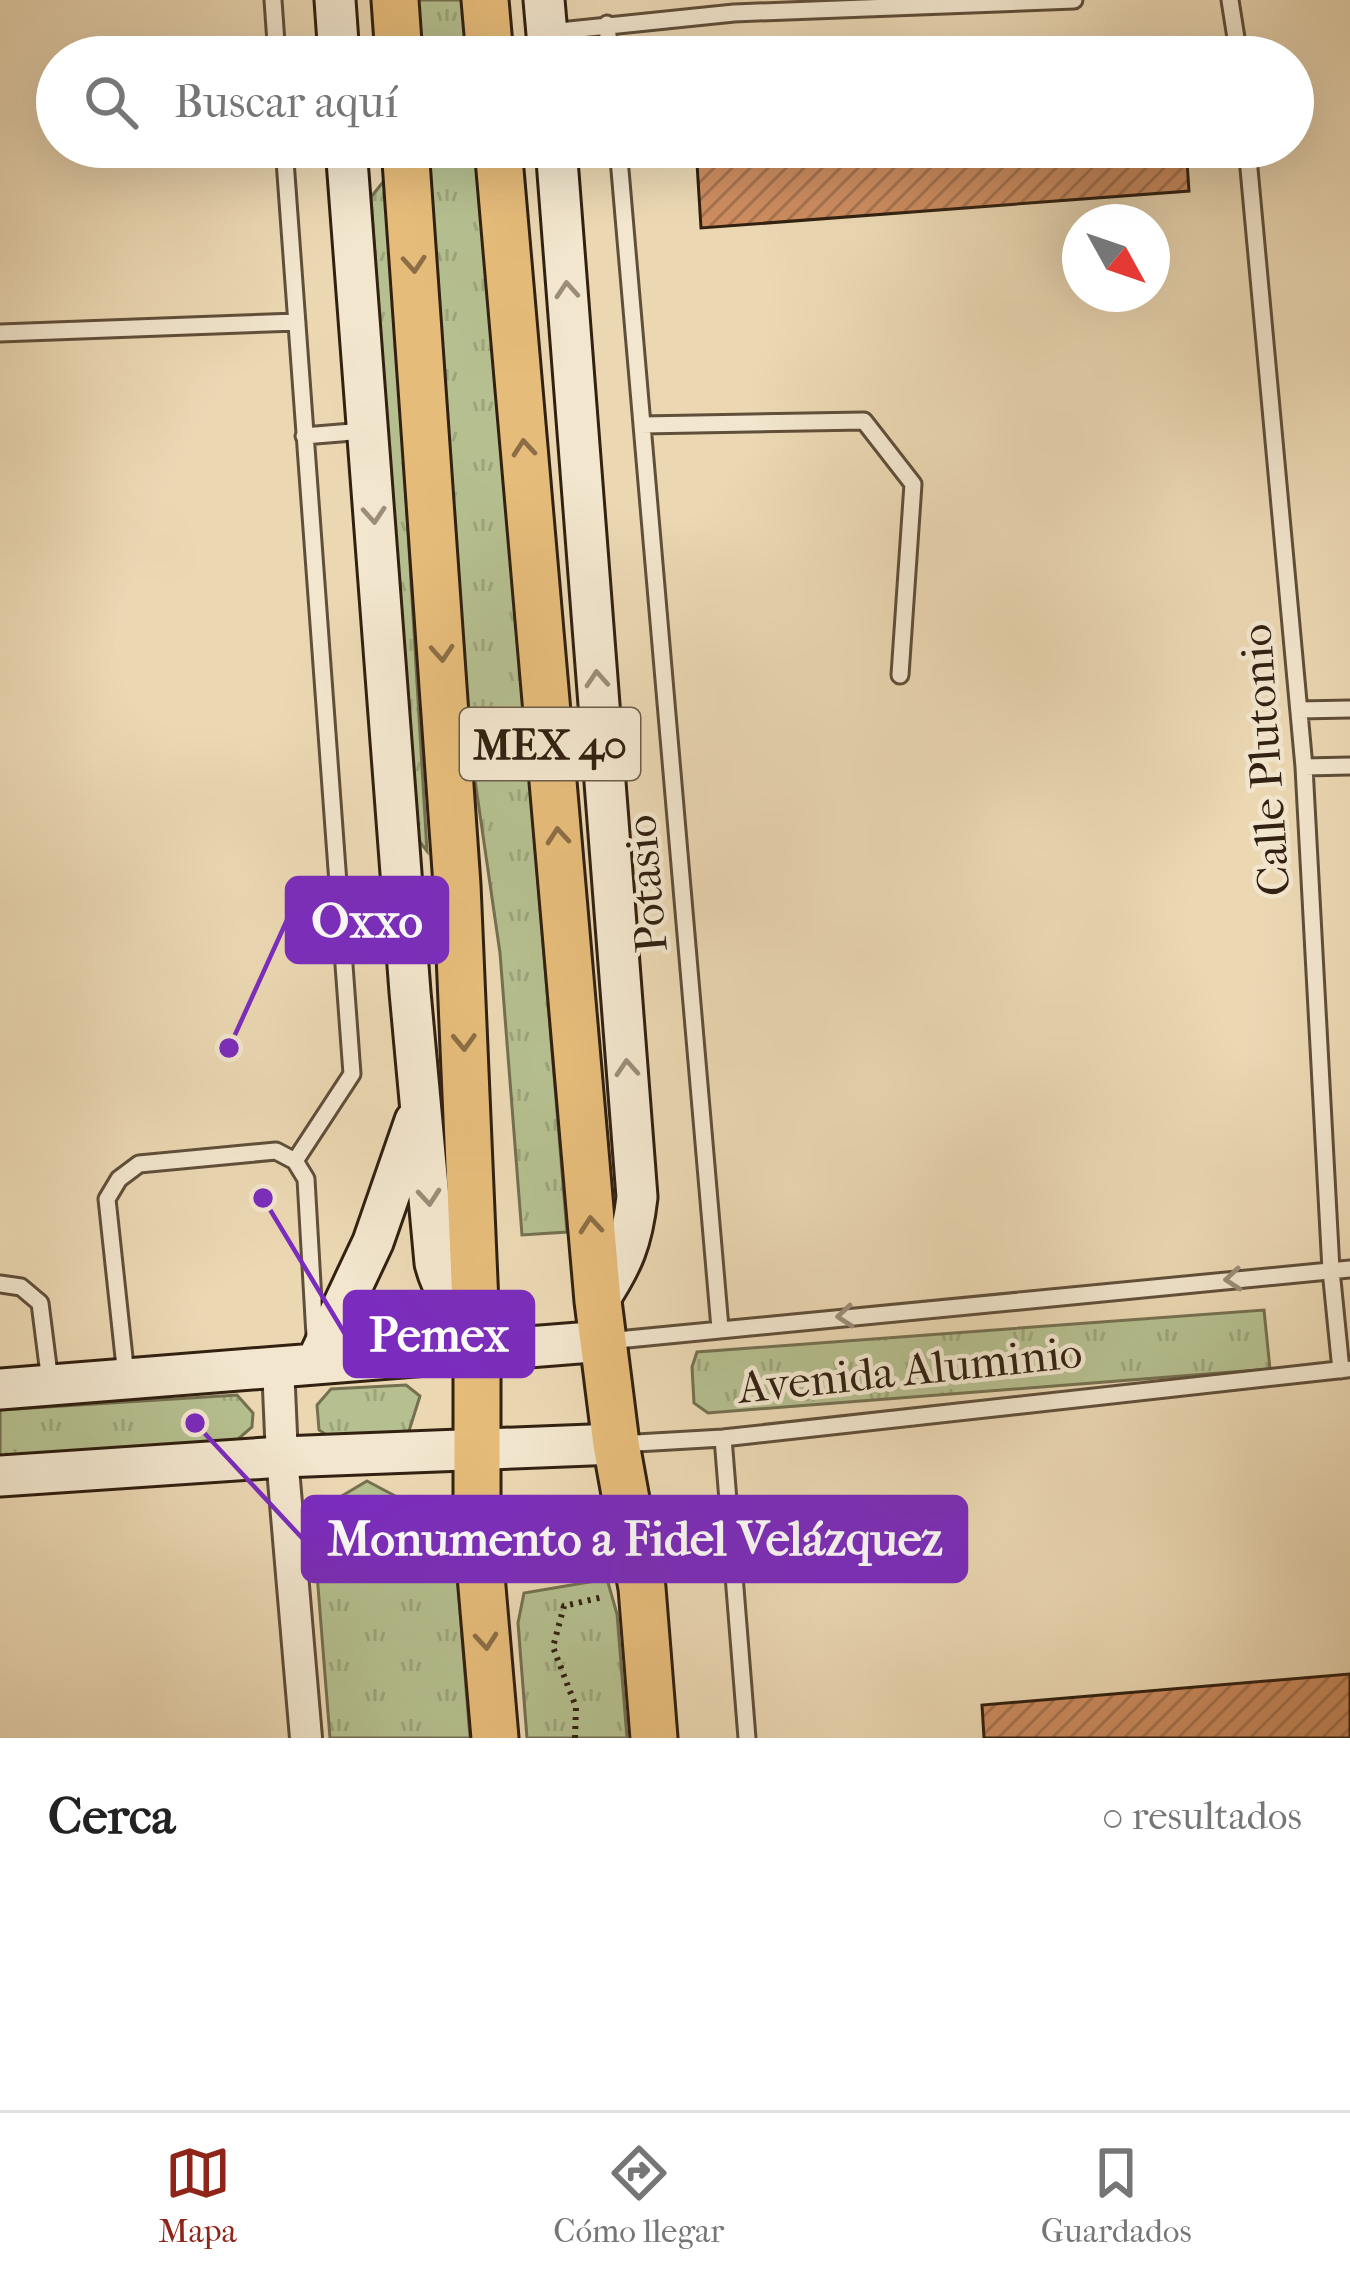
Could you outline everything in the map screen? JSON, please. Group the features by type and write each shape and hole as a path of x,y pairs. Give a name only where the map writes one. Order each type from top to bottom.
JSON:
{"main road":[{"path":"394,0 397,36"},
{"path":"485,0 488,36"},
{"name":"MEX 40","path":"407,168 450,763 476,1336 477,1529 495,1738"},
{"name":"MEX 40","path":"500,168 601,1321 616,1444 642,1588 654,1738"}],"street":[{"path":"335,0 338,36"},
{"path":"348,168 420,1105 440,1284 476,1336"},
{"path":"0,1389 297,1365 601,1321 632,1240 638,1197 558,168"},
{"path":"306,1738 282,1456 297,1365 373,1242 420,1105"},
{"name":"Avenida Aluminio","path":"0,1476 282,1456 616,1444"}],"lane":[{"path":"273,0 276,36"},
{"path":"547,30 734,14 1074,0"},
{"path":"1230,0 1236,36"},
{"path":"607,24 608,36"},
{"path":"286,168 352,1074 295,1161"},
{"name":"Potasio","path":"620,168 720,1328"},
{"name":"Calle Plutonio","path":"1249,168 1304,767 1331,1270 1345,1369"},
{"path":"0,333 298,322"},
{"path":"641,424 864,421 913,484 900,675"},
{"path":"304,436 367,431"},
{"path":"1299,710 1350,709"},
{"path":"1304,767 1350,766"},
{"path":"127,1378 106,1199 119,1179 139,1164 277,1151 295,1161 306,1179 297,1365"},
{"name":"Avenida Aluminio","path":"601,1321 720,1328 1350,1269"},
{"path":"0,1284 21,1287 40,1304 50,1384"},
{"name":"Avenida Aluminio","path":"616,1444 723,1438 1345,1369"},
{"path":"723,1438 747,1738"}],"path":[{"path":"575,1738 577,1706 553,1647 564,1606 642,1588"}],"green space":[{"path":"412,0 465,0 468,36 415,36"},
{"path":"425,168 479,168 567,1232 522,1235 500,953 466,718"},
{"path":"387,177 427,851 412,832 371,197"},
{"path":"1264,1310 1270,1369 708,1413 694,1403 692,1367 697,1352"},
{"path":"406,1385 420,1396 409,1431 337,1442 319,1430 317,1405 331,1389"},
{"path":"237,1395 253,1413 252,1427 229,1447 0,1462 0,1410"},
{"path":"367,1481 414,1506 455,1547 470,1738 330,1738 314,1536 325,1506"},
{"path":"607,1579 617,1614 627,1738 527,1738 518,1623 524,1593"}],"building":[{"path":"697,168 1187,168 1189,191 701,228"},
{"path":"1350,1674 1350,1738 984,1738 982,1705"}],"place":[{"name":"Oxxo","path":"229,1048"},
{"name":"Pemex","path":"263,1198"},
{"name":"Monumento a Fidel Velázquez","path":"195,1423"}]}
